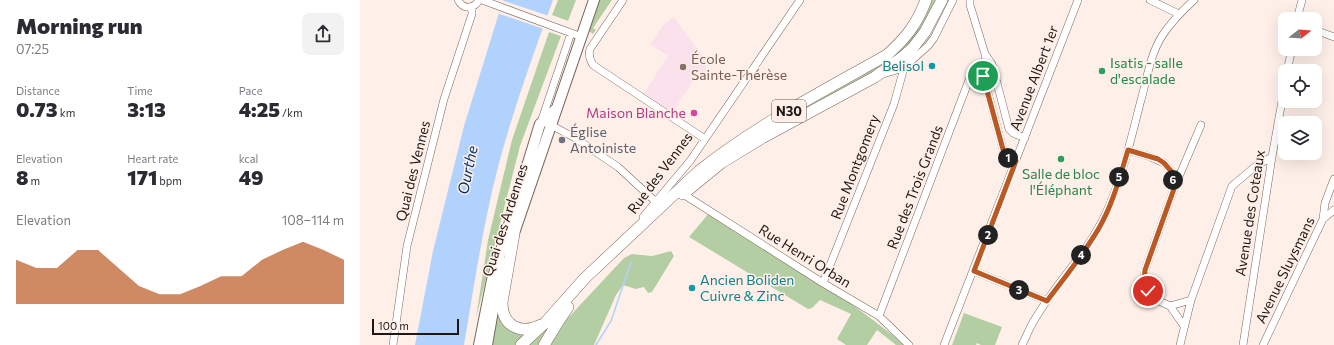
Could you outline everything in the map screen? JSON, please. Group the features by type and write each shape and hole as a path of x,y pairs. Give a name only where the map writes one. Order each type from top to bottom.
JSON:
{"main road":[{"name":"Quai des Ardennes","path":"487,345 499,283 514,234 594,0"},
{"name":"N30","path":"645,220 699,170 717,156 757,129 887,55 910,32 919,17 926,0"},
{"name":"N30","path":"683,194 721,163 762,138 902,64 925,32 942,0"},
{"name":"Quai des Ardennes","path":"479,345 492,280 540,124 558,107"},
{"name":"Rue des Vennes","path":"544,345 558,322 582,291 683,194"},
{"name":"Rue des Vennes","path":"521,345 545,323 585,278 645,220"},
{"path":"514,234 502,302 502,311 507,322 515,327 526,329 537,327 545,323"}],"street":[{"path":"458,0 461,5 465,7 472,7 483,1 582,36"},
{"path":"623,0 590,49 590,60 593,65 705,140"},
{"name":"Rue des Vennes","path":"645,220 643,216 681,172 705,140 800,0"},
{"path":"902,64 910,60 928,46 934,38 953,0"},
{"name":"Avenue Albert 1er","path":"944,345 1078,0"},
{"path":"1150,0 1179,14"},
{"path":"1022,345 1031,325 1100,227 1110,204 1128,150 1152,61 1161,37 1179,14 1194,0"},
{"path":"1299,12 1302,0"},
{"path":"968,2 985,54 992,64 1010,131 1025,138"},
{"name":"Quai des Vennes","path":"392,345 407,246 444,99 472,14 472,7"},
{"name":"Quai des Ardennes","path":"540,124 571,33"},
{"path":"1322,33 1334,37"},
{"path":"985,54 983,76 1004,153 1007,157 1016,161"},
{"name":"Rue Montgomery","path":"823,283 894,104 902,64"},
{"name":"Rue des Trois Grands","path":"879,316 969,80 983,76"},
{"name":"Avenue des Coteaux","path":"1243,345 1281,108"},
{"path":"552,125 575,138 618,167 656,202"},
{"path":"1184,326 1170,306 1152,296 1144,283 1144,278 1145,270 1175,186 1184,168 1201,125"},
{"path":"1128,150 1158,159 1171,171 1175,186"},
{"path":"1180,345 1191,300 1232,186 1257,165 1272,157"},
{"path":"1171,171 1177,171 1184,168"},
{"path":"1323,219 1325,203 1334,179"},
{"name":"Rue Henri Orban","path":"683,194 823,283 879,316 909,345"},
{"name":"Avenue Sluysmans","path":"1263,345 1323,219 1334,210"},
{"path":"974,271 1047,301"},
{"path":"1170,306 1191,300"}],"shaded area":[{"name":"École Sainte-Thérèse","path":"674,17 706,61 705,72 694,80 672,113 644,93 668,56 650,44 664,24"}],"green space":[{"path":"558,0 576,0 568,21 552,15"},
{"path":"599,0 612,0 593,28 596,30 593,34 589,31"},
{"path":"930,0 940,0 920,35 892,63 734,148 876,65"},
{"path":"549,32 561,36 520,146 476,318 488,240 512,140"},
{"path":"710,212 834,292 905,345 896,345 877,330 867,345 846,345 837,339 851,314 820,300 812,308 808,309 689,237"},
{"path":"671,251 674,256 652,292 648,293 644,287 636,289 623,285 616,295 594,345 491,345 498,300 500,312 537,338 545,330 544,336 558,333 567,319 624,258 632,254 652,256"},
{"path":"964,313 1002,327 995,345 981,345 977,343 976,345 952,345"}],"water":[{"name":"Ourthe","path":"503,0 553,0 517,104 498,167 483,233 464,345 415,345 433,251 464,126"}],"pier":[{"path":"501,0 549,16 544,29 497,13"}],"waterway":[{"path":"596,345 611,321 631,262"}],"place":[{"name":"Belisol","path":"932,66"},
{"name":"École Sainte-Thérèse","path":"683,67"},
{"name":"Isatis - salle d'escalade","path":"1102,71"},
{"name":"Maison Blanche","path":"694,113"},
{"name":"Église Antoiniste","path":"562,140"},
{"name":"Salle de bloc l'Éléphant","path":"1061,159"},
{"name":"Ancien Boliden Cuivre & Zinc","path":"692,288"}],"route":[{"path":"983,76 1004,153 1007,157 1016,161 974,271 1047,301 1100,227 1110,204 1128,150 1158,159 1164,163 1171,171 1175,186 1145,270 1144,283 1148,291"}]}
